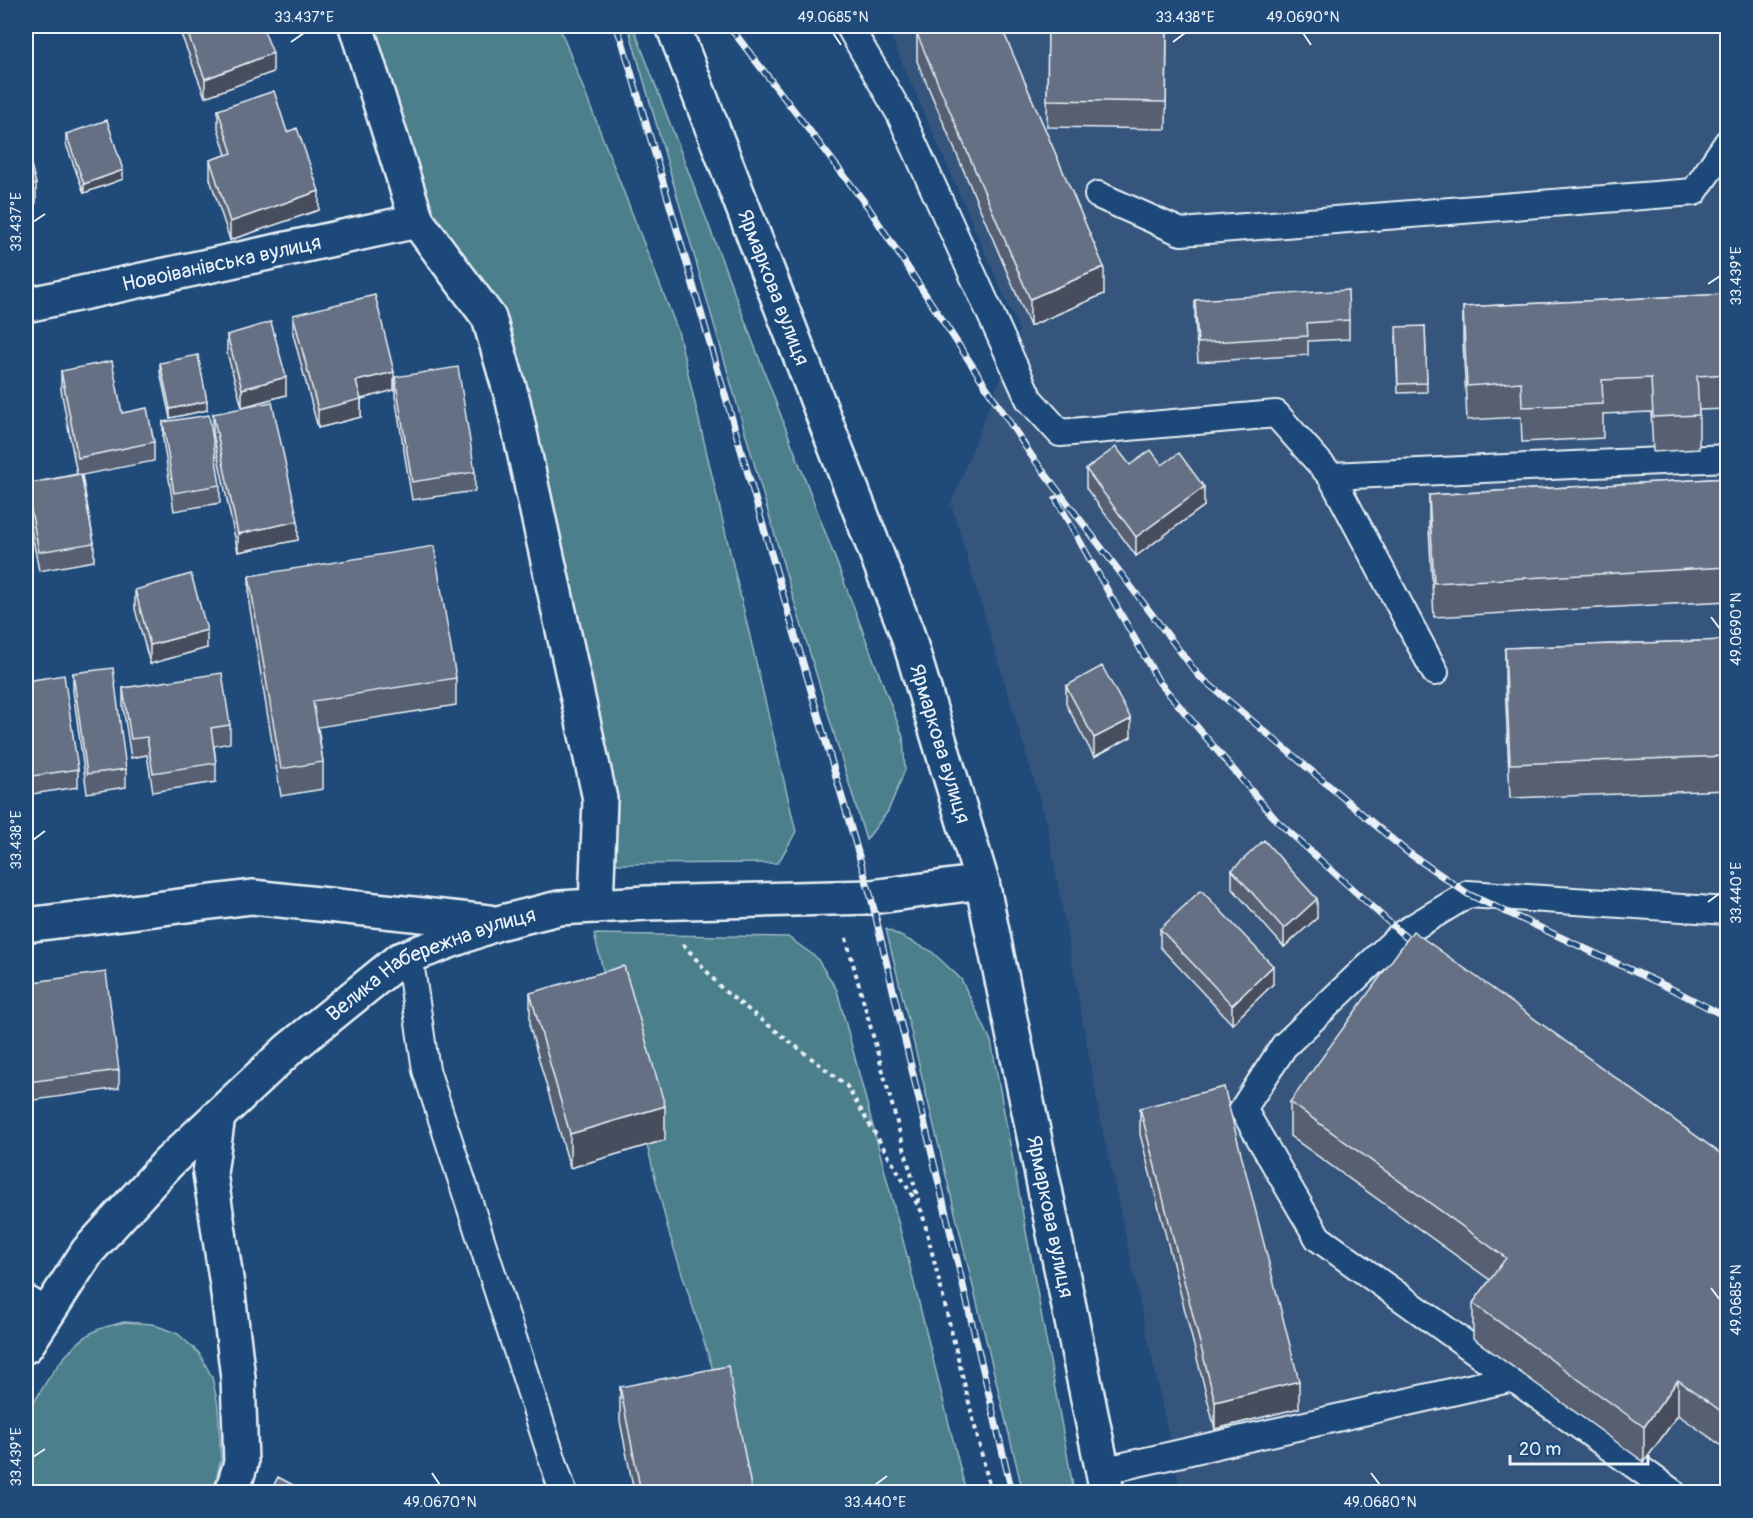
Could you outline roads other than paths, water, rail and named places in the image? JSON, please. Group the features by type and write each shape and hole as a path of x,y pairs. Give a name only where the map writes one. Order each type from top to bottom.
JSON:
{"street":[{"path":"356,26 417,221 489,318 513,401 600,799 596,906"},
{"name":"Ярмаркова вулиця","path":"673,26 907,633 982,882 1105,1482"},
{"name":"Новоіванівська вулиця","path":"26,305 417,221"},
{"name":"Велика Набережна вулиця","path":"26,1346 36,1309 168,1163 288,1050 399,960 498,923 559,908 647,903 871,897 982,882"},
{"path":"26,925 252,897 498,923"},
{"path":"218,1116 210,1173 227,1284 238,1378 241,1463 232,1492"}],"lane":[{"path":"849,26 900,114 1029,399 1060,433 1276,414 1331,476 1435,672"},
{"path":"1098,195 1181,232 1694,192 1728,142"},
{"path":"1331,476 1728,458"},
{"path":"1672,1492 1318,1238 1243,1109 1284,1046 1402,934 1468,894 1728,911"},
{"path":"410,955 426,1070 563,1492"},
{"path":"1105,1482 1513,1378"}],"railway":[{"path":"616,26 871,897 1012,1492"},
{"path":"729,26 868,207 1031,455 1198,675 1406,851 1468,894 1676,991 1728,1018"},
{"path":"1056,499 1159,682 1277,821 1421,949"}]}
